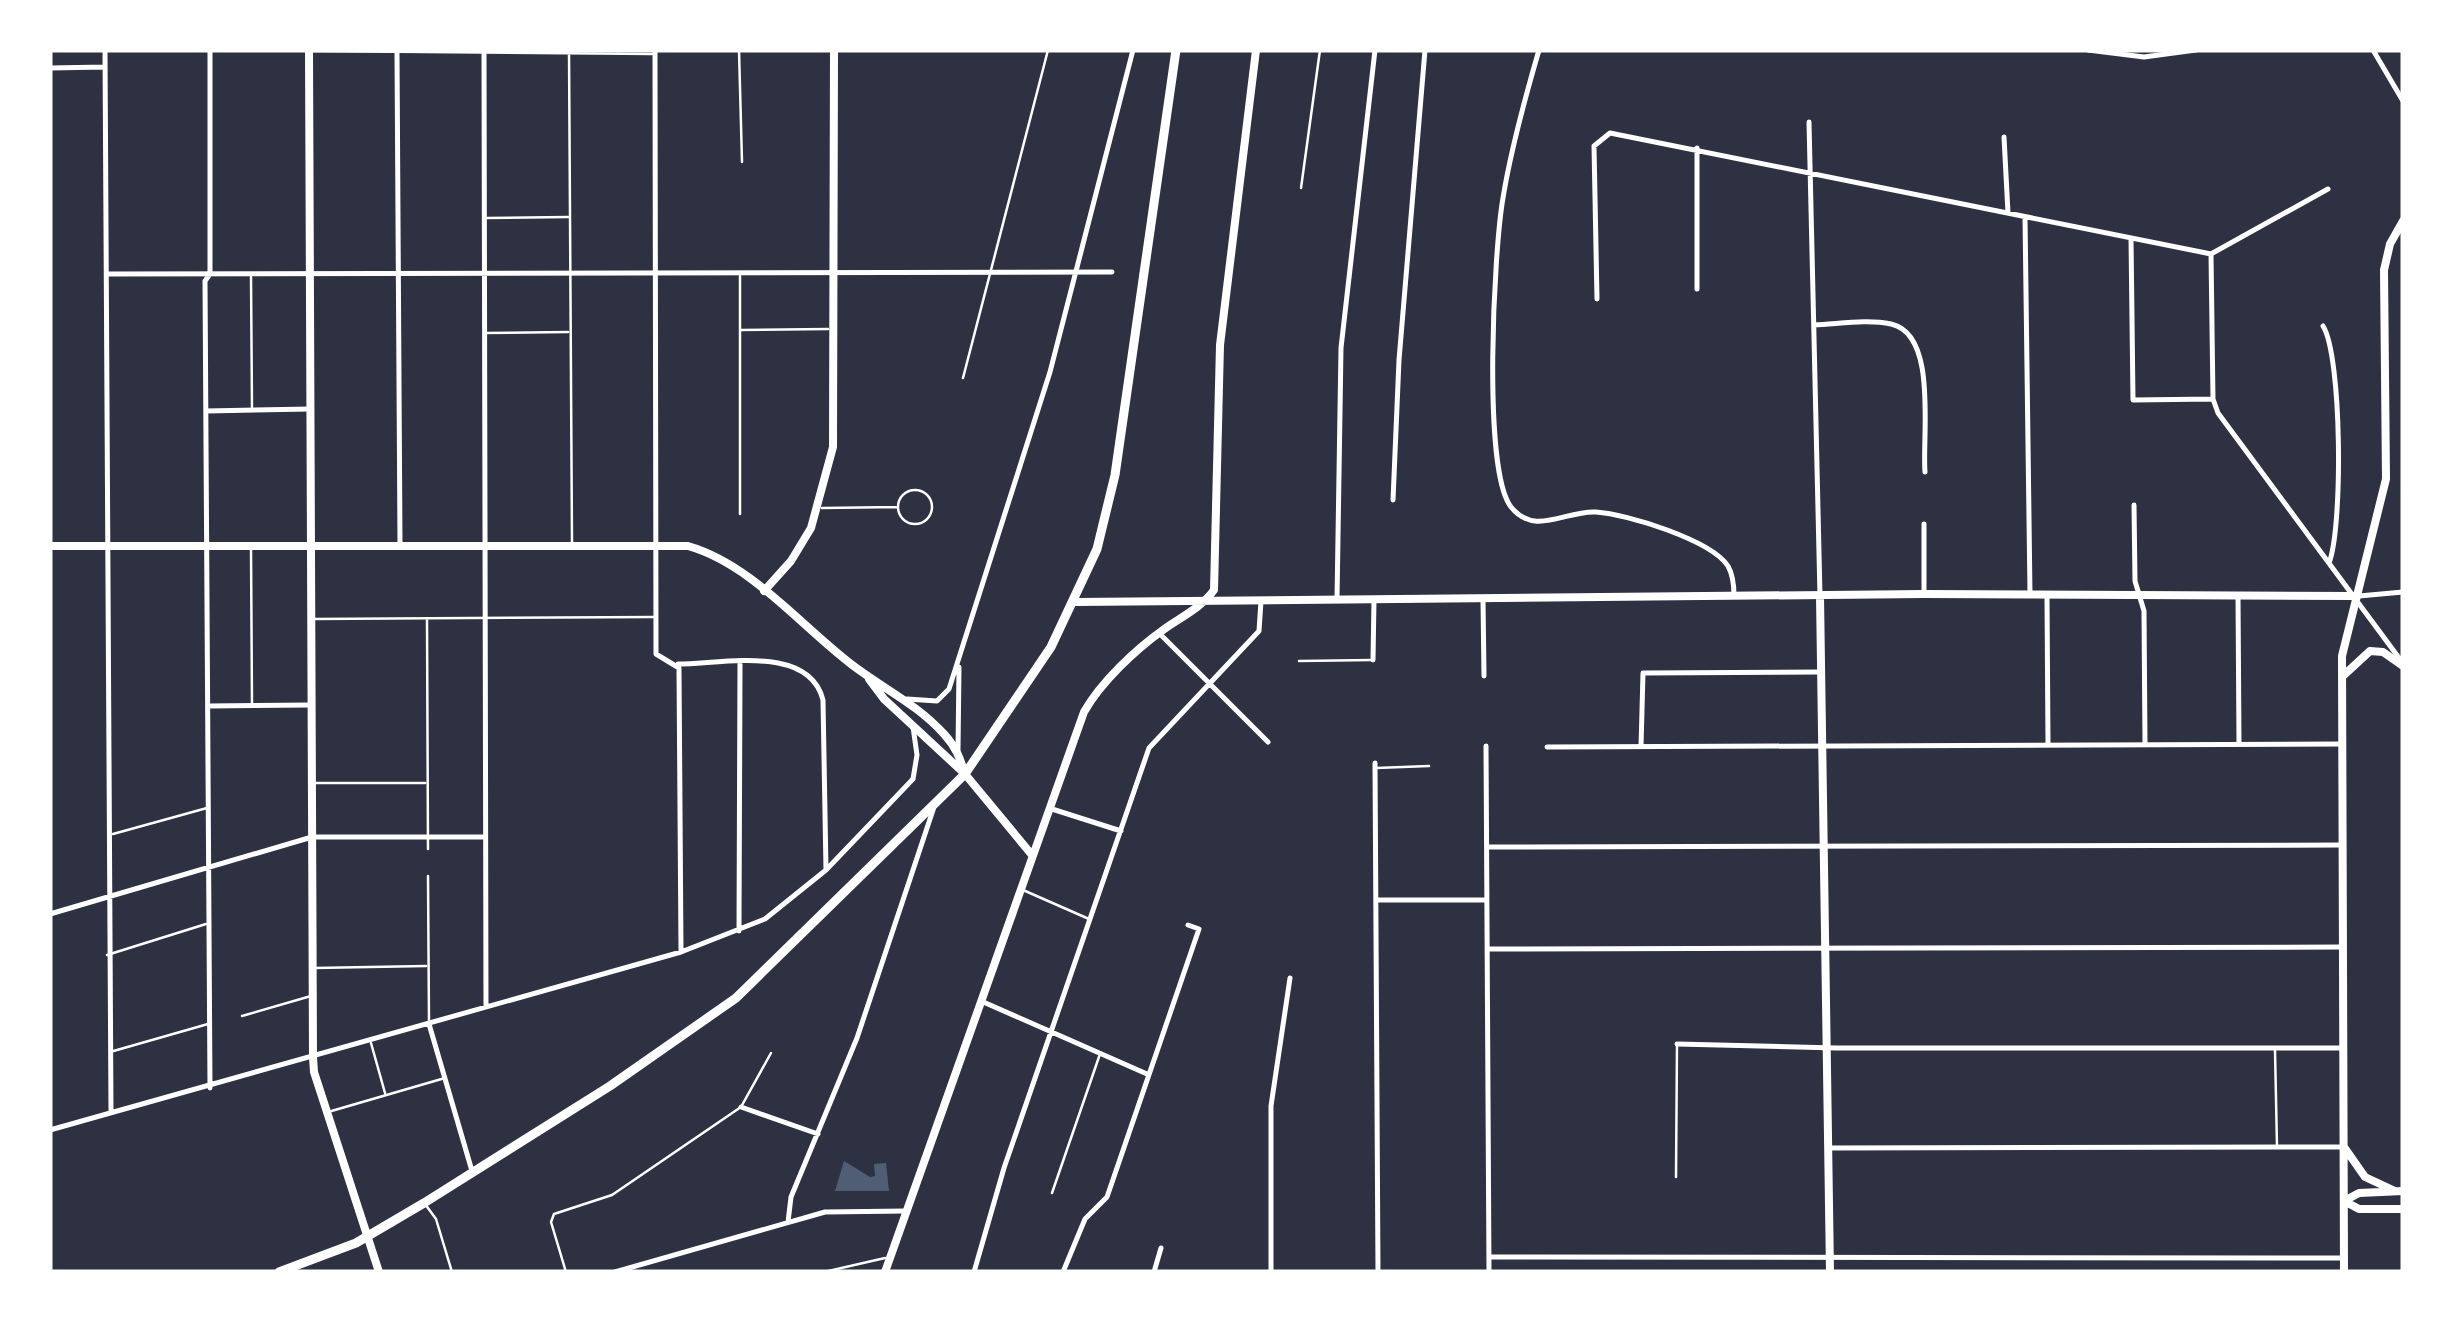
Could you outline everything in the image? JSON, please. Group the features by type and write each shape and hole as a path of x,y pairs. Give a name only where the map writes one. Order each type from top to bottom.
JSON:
{"main road":[{"path":"279,1272 366,1238 610,1086 736,998 965,774 1024,691 1076,602 1097,549 1112,495 1176,50"}],"street":[{"path":"105,50 107,955 111,1113"},
{"path":"210,50 210,274 205,281 210,1088"},
{"path":"764,592 791,561 820,508 834,447 834,50"},
{"path":"904,698 928,703 944,696 959,658 1050,372 1133,50"},
{"path":"884,1272 978,1000 1090,701 1159,632 1205,601 1214,590 1220,345 1256,50"},
{"path":"1336,600 1341,348 1374,50"},
{"path":"1394,500 1399,360 1425,50"},
{"path":"1540,50 1508,171 1499,230 1495,446 1506,499 1513,510 1534,522 1598,512 1632,518 1672,533 1723,560 1731,574 1734,596"},
{"path":"2088,50 2144,57 2196,50"},
{"path":"2372,50 2403,102"},
{"path":"309,51 313,1056 326,1113 379,1272"},
{"path":"484,51 486,1006"},
{"path":"655,52 656,654 678,664 796,666 811,675 821,691 826,870"},
{"path":"398,53 400,546"},
{"path":"50,68 105,67"},
{"path":"1809,122 1830,1272"},
{"path":"1597,298 1594,146 1610,133 2211,254 2328,189"},
{"path":"2004,137 2008,214"},
{"path":"1697,148 1697,289"},
{"path":"2025,217 2030,595"},
{"path":"2344,1272 2342,679 2346,633 2364,577 2386,480 2384,270 2390,244 2403,222"},
{"path":"2131,238 2133,400 2213,399"},
{"path":"2211,254 2213,399 2222,420 2356,596 2403,665"},
{"path":"107,274 1112,272"},
{"path":"1814,325 1881,323 1900,327 1913,336 1921,354 1925,472"},
{"path":"2324,326 2335,372 2338,527 2330,563"},
{"path":"206,410 311,409"},
{"path":"2134,506 2138,595 2144,610 2145,745"},
{"path":"1924,524 1924,594"},
{"path":"50,546 688,546 719,557 825,644 904,698 958,751"},
{"path":"1076,602 1483,596 2356,596 2403,592"},
{"path":"2238,595 2239,744"},
{"path":"1483,596 1484,676"},
{"path":"2047,596 2048,745"},
{"path":"1373,660 1374,600"},
{"path":"974,1272 1050,1032 1152,742 1258,631 1261,601"},
{"path":"1159,632 1268,742"},
{"path":"2342,679 2356,659 2370,651 2383,652 2403,665"},
{"path":"959,658 958,751 965,774"},
{"path":"678,664 681,952"},
{"path":"739,931 740,664"},
{"path":"1641,746 1643,673 1821,672"},
{"path":"867,676 884,699 965,774 1032,855"},
{"path":"208,706 312,706"},
{"path":"50,1130 210,1088 681,952 739,931 781,909 826,870 914,779 917,755 912,724"},
{"path":"1546,747 2342,744"},
{"path":"1486,746 1489,1272"},
{"path":"1375,766 1378,1272"},
{"path":"788,1222 791,1197 857,1038 936,802"},
{"path":"1052,809 1122,831"},
{"path":"50,914 312,837 484,837"},
{"path":"1487,847 2342,846"},
{"path":"1376,900 1486,900"},
{"path":"1064,1272 1084,1220 1107,1197 1199,930 1188,925"},
{"path":"1488,949 2342,948"},
{"path":"1271,1272 1271,1106 1290,978"},
{"path":"978,1000 1147,1074"},
{"path":"429,1024 472,1171"},
{"path":"1677,1044 1824,1048 2344,1048"},
{"path":"741,1107 818,1134"},
{"path":"1826,1148 2344,1148"},
{"path":"2344,1148 2365,1177 2399,1191"},
{"path":"2344,1202 2359,1192 2399,1191"},
{"path":"2344,1202 2359,1209 2403,1209"},
{"path":"615,1272 840,1211 906,1212"},
{"path":"1154,1272 1161,1248"},
{"path":"1490,1258 2344,1258"}],"lane":[{"path":"739,50 742,162"},
{"path":"962,378 1048,50"},
{"path":"1301,188 1320,50"},
{"path":"309,51 655,52"},
{"path":"569,52 572,545"},
{"path":"485,218 570,217"},
{"path":"740,272 740,514"},
{"path":"251,275 252,410"},
{"path":"740,330 836,328"},
{"path":"484,332 570,332"},
{"path":"912,490 926,494 932,506 926,520 912,524 903,520 898,506 904,494 912,490"},
{"path":"820,508 898,506"},
{"path":"251,546 252,706"},
{"path":"311,620 655,617"},
{"path":"427,620 428,849"},
{"path":"1299,661 1373,660"},
{"path":"1375,766 1429,766"},
{"path":"312,783 428,782"},
{"path":"107,836 208,808"},
{"path":"428,876 429,1024"},
{"path":"1019,888 1090,920"},
{"path":"107,955 208,923"},
{"path":"313,968 428,966"},
{"path":"242,1016 313,995"},
{"path":"109,1052 208,1024"},
{"path":"370,1041 386,1094"},
{"path":"1676,1178 1677,1044"},
{"path":"2275,1047 2277,1148"},
{"path":"566,1272 550,1219 612,1195 741,1107 772,1053"},
{"path":"1052,1193 1100,1054"},
{"path":"326,1113 445,1078"},
{"path":"424,1203 436,1220 452,1272"},
{"path":"824,1272 879,1256 889,1258"}],"water":[{"path":"844,1161 870,1177 875,1176 874,1164 886,1163 889,1191 835,1191"}]}
